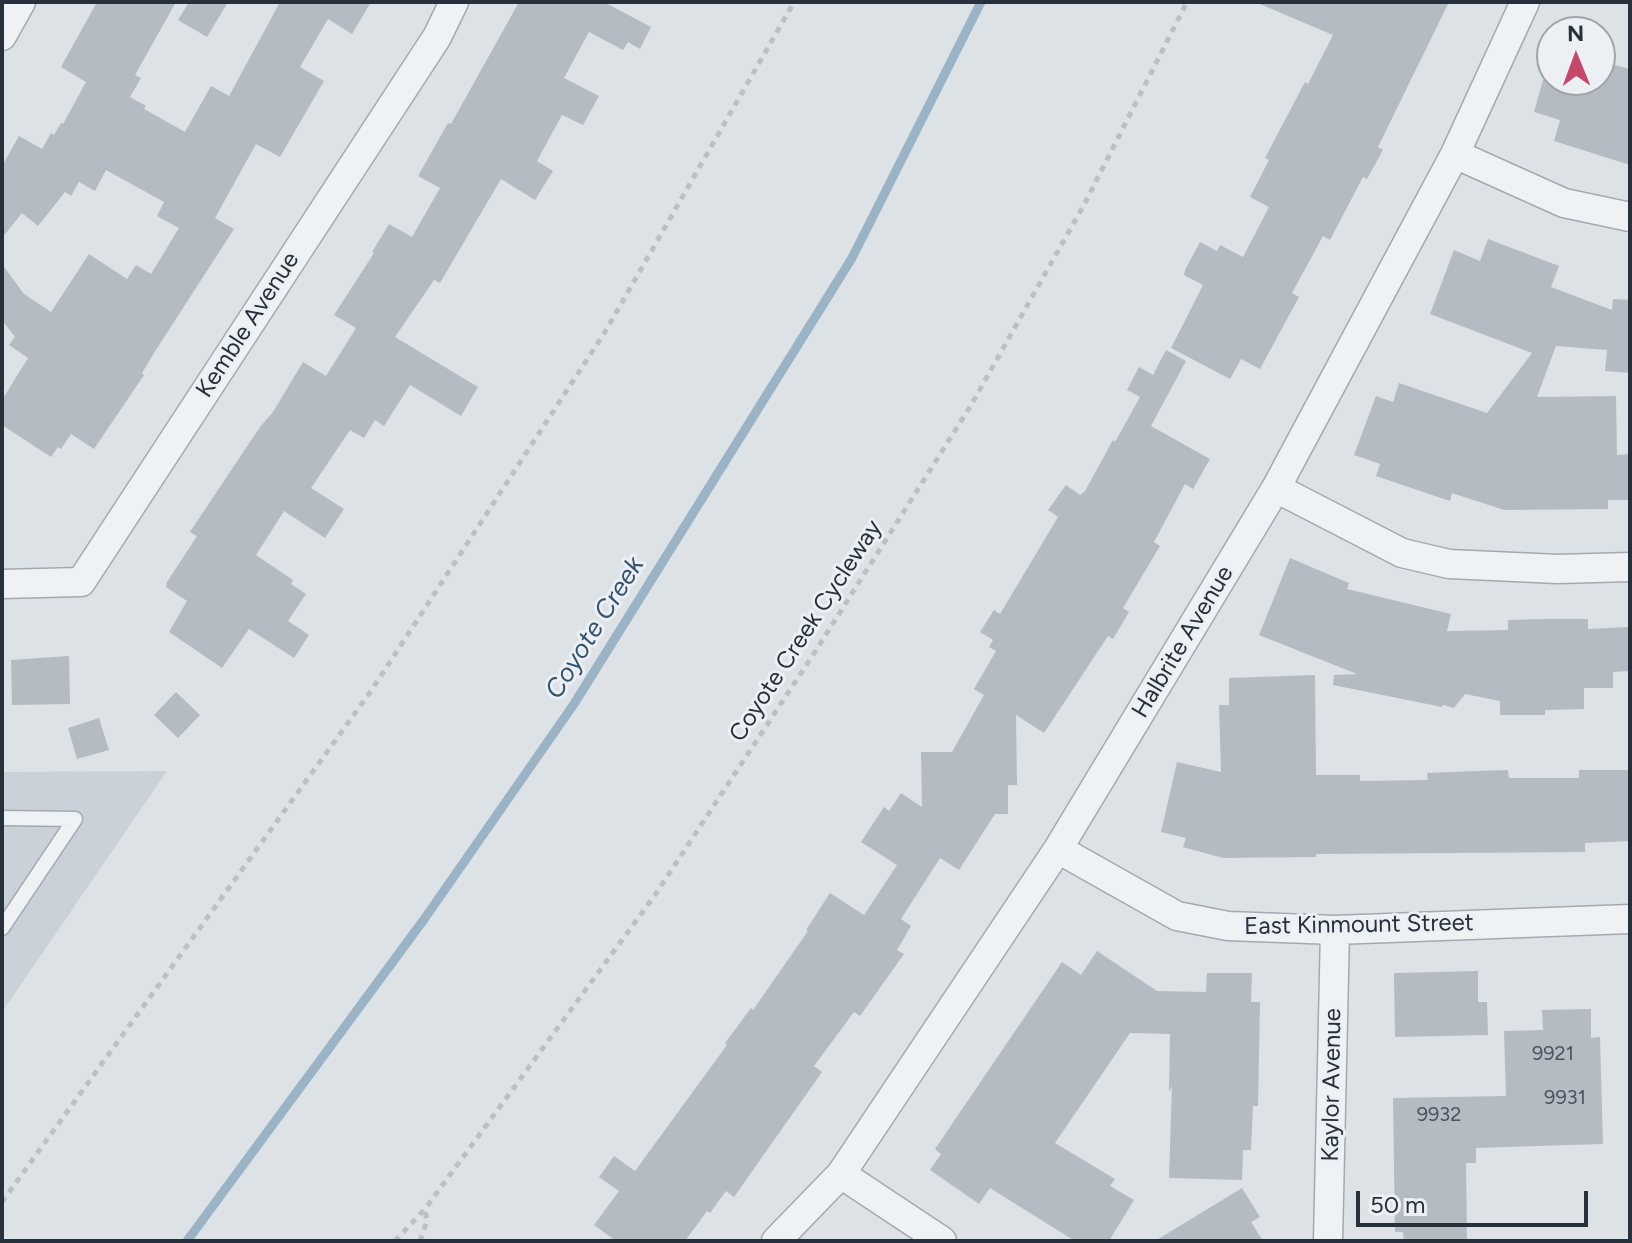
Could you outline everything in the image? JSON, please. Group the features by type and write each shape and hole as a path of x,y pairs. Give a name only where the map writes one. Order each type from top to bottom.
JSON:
{"street":[{"path":"2,36 21,2"},
{"name":"Kemble Avenue","path":"3,584 81,582 437,37 454,2"},
{"name":"Halbrite Avenue","path":"776,1241 841,1174 1058,849 1276,488 1455,154 1525,2"},
{"path":"1455,154 1564,203 1630,217"},
{"path":"1276,488 1402,553 1449,564 1558,569 1630,567"},
{"name":"East Kinmount Street","path":"1058,849 1177,916 1228,926 1335,930 1630,919"},
{"name":"Kaylor Avenue","path":"1328,1241 1335,930"},
{"path":"841,1174 942,1241"}],"lane":[{"path":"2,818 75,819 10,905 2,928"}],"path":[{"path":"2,1202 371,691 605,332 794,2"},
{"name":"Coyote Creek Cycleway","path":"395,1241 425,1209 655,895 813,655 970,407 1085,203 1187,2"},
{"path":"420,1241 427,1221 425,1209"}],"shaded area":[{"path":"167,771 2,1012 2,772"}],"building":[{"path":"97,2 176,2 135,75 141,78 130,97 146,106 144,109 185,132 211,86 229,96 280,2 371,2 352,34 328,19 300,67 324,81 280,157 256,144 215,218 234,229 154,353 142,373 144,375 94,449 71,434 51,457 2,425 2,400 28,358 9,345 15,337 2,320 2,264 24,294 51,312 89,254 127,279 136,265 151,274 179,228 157,216 164,202 106,170 95,191 79,182 71,196 65,192 38,226 22,213 2,238 2,166 19,136 42,149 51,133 54,135 63,124 86,82 61,67"},
{"path":"189,2 228,2 207,37 178,20"},
{"path":"519,2 604,2 651,27 640,49 628,42 623,50 589,32 564,78 599,96 583,125 562,115 537,161 553,171 535,200 501,179 440,283 434,280 395,337 478,387 461,416 410,385 384,426 375,420 364,438 350,430 311,488 344,509 325,538 284,511 256,555 293,580 291,584 306,594 288,621 309,635 294,658 249,629 222,668 169,632 187,601 166,587 167,582 197,536 190,532 273,412 303,362 326,376 356,328 334,315 389,224 412,237 440,188 418,176 448,123 451,124"},
{"path":"1255,2 1449,2 1378,147 1383,150 1367,179 1363,177 1330,240 1323,236 1292,293 1299,297 1260,369 1241,359 1230,379 1171,348 1203,285 1184,275 1185,270 1200,242 1217,251 1220,245 1243,257 1269,207 1250,197 1269,160 1265,158 1333,35"},
{"path":"1616,65 1630,69 1630,165 1554,141 1560,120 1534,112 1538,96 1616,96"},
{"path":"1488,239 1559,266 1551,287 1612,310 1613,299 1630,300 1630,373 1605,371 1607,350 1556,346 1537,397 1616,396 1617,455 1630,454 1630,500 1608,500 1608,509 1504,510 1452,493 1450,501 1376,476 1380,464 1354,455 1376,396 1393,402 1399,383 1487,413 1532,353 1430,314 1454,250 1480,261"},
{"path":"1166,350 1186,361 1151,426 1210,459 1193,489 1185,484 1154,542 1160,546 1123,608 1129,612 1113,639 1108,636 1044,733 1016,715 1017,785 1008,785 1008,814 995,814 959,870 940,858 901,919 911,926 897,950 904,954 860,1016 854,1012 814,1066 822,1072 734,1197 726,1191 685,1241 616,1241 594,1225 619,1191 599,1177 614,1156 635,1171 727,1045 725,1043 751,1008 753,1010 808,931 830,893 864,915 897,865 861,842 884,807 889,811 901,793 922,807 921,752 952,752 984,695 974,689 996,651 989,647 993,640 980,632 994,610 1000,614 1058,517 1048,510 1066,485 1080,495 1085,491 1113,440 1115,442 1140,397 1127,390 1139,367 1153,375"},
{"path":"1290,558 1349,583 1347,589 1451,614 1447,631 1508,630 1508,620 1543,619 1588,619 1588,629 1630,627 1630,671 1613,672 1613,688 1584,688 1584,709 1545,710 1545,715 1500,715 1500,701 1465,694 1454,708 1333,685 1334,675 1357,674 1259,635"},
{"path":"69,656 70,704 12,705 11,660"},
{"path":"1315,675 1316,775 1360,775 1360,781 1428,780 1427,773 1508,770 1509,778 1579,778 1579,770 1630,770 1630,841 1585,843 1585,852 1316,854 1316,857 1223,858 1183,847 1186,838 1161,832 1177,762 1221,772 1219,705 1229,705 1229,678"},
{"path":"176,692 200,715 178,738 154,715"},
{"path":"99,718 109,750 77,759 68,728"},
{"path":"1097,951 1157,991 1206,992 1207,973 1252,973 1251,1002 1260,1002 1258,1106 1253,1106 1251,1150 1243,1150 1242,1180 1169,1178 1170,1034 1130,1033 1055,1143 1115,1179 1110,1186 1134,1200 1109,1241 1075,1241 990,1188 979,1204 930,1170 941,1154 935,1149 1062,962 1081,975"},
{"path":"1478,971 1478,1002 1487,1002 1488,1035 1395,1037 1394,973"},
{"path":"1591,1009 1591,1038 1600,1037 1603,1144 1476,1148 1476,1163 1466,1163 1467,1241 1404,1241 1403,1232 1395,1232 1393,1098 1506,1096 1504,1031 1543,1030 1542,1010"},
{"path":"1242,1188 1260,1217 1251,1222 1263,1241 1155,1241"}],"waterway":[{"name":"Coyote Creek","path":"187,1241 425,918 574,704 852,258 981,2"}]}
